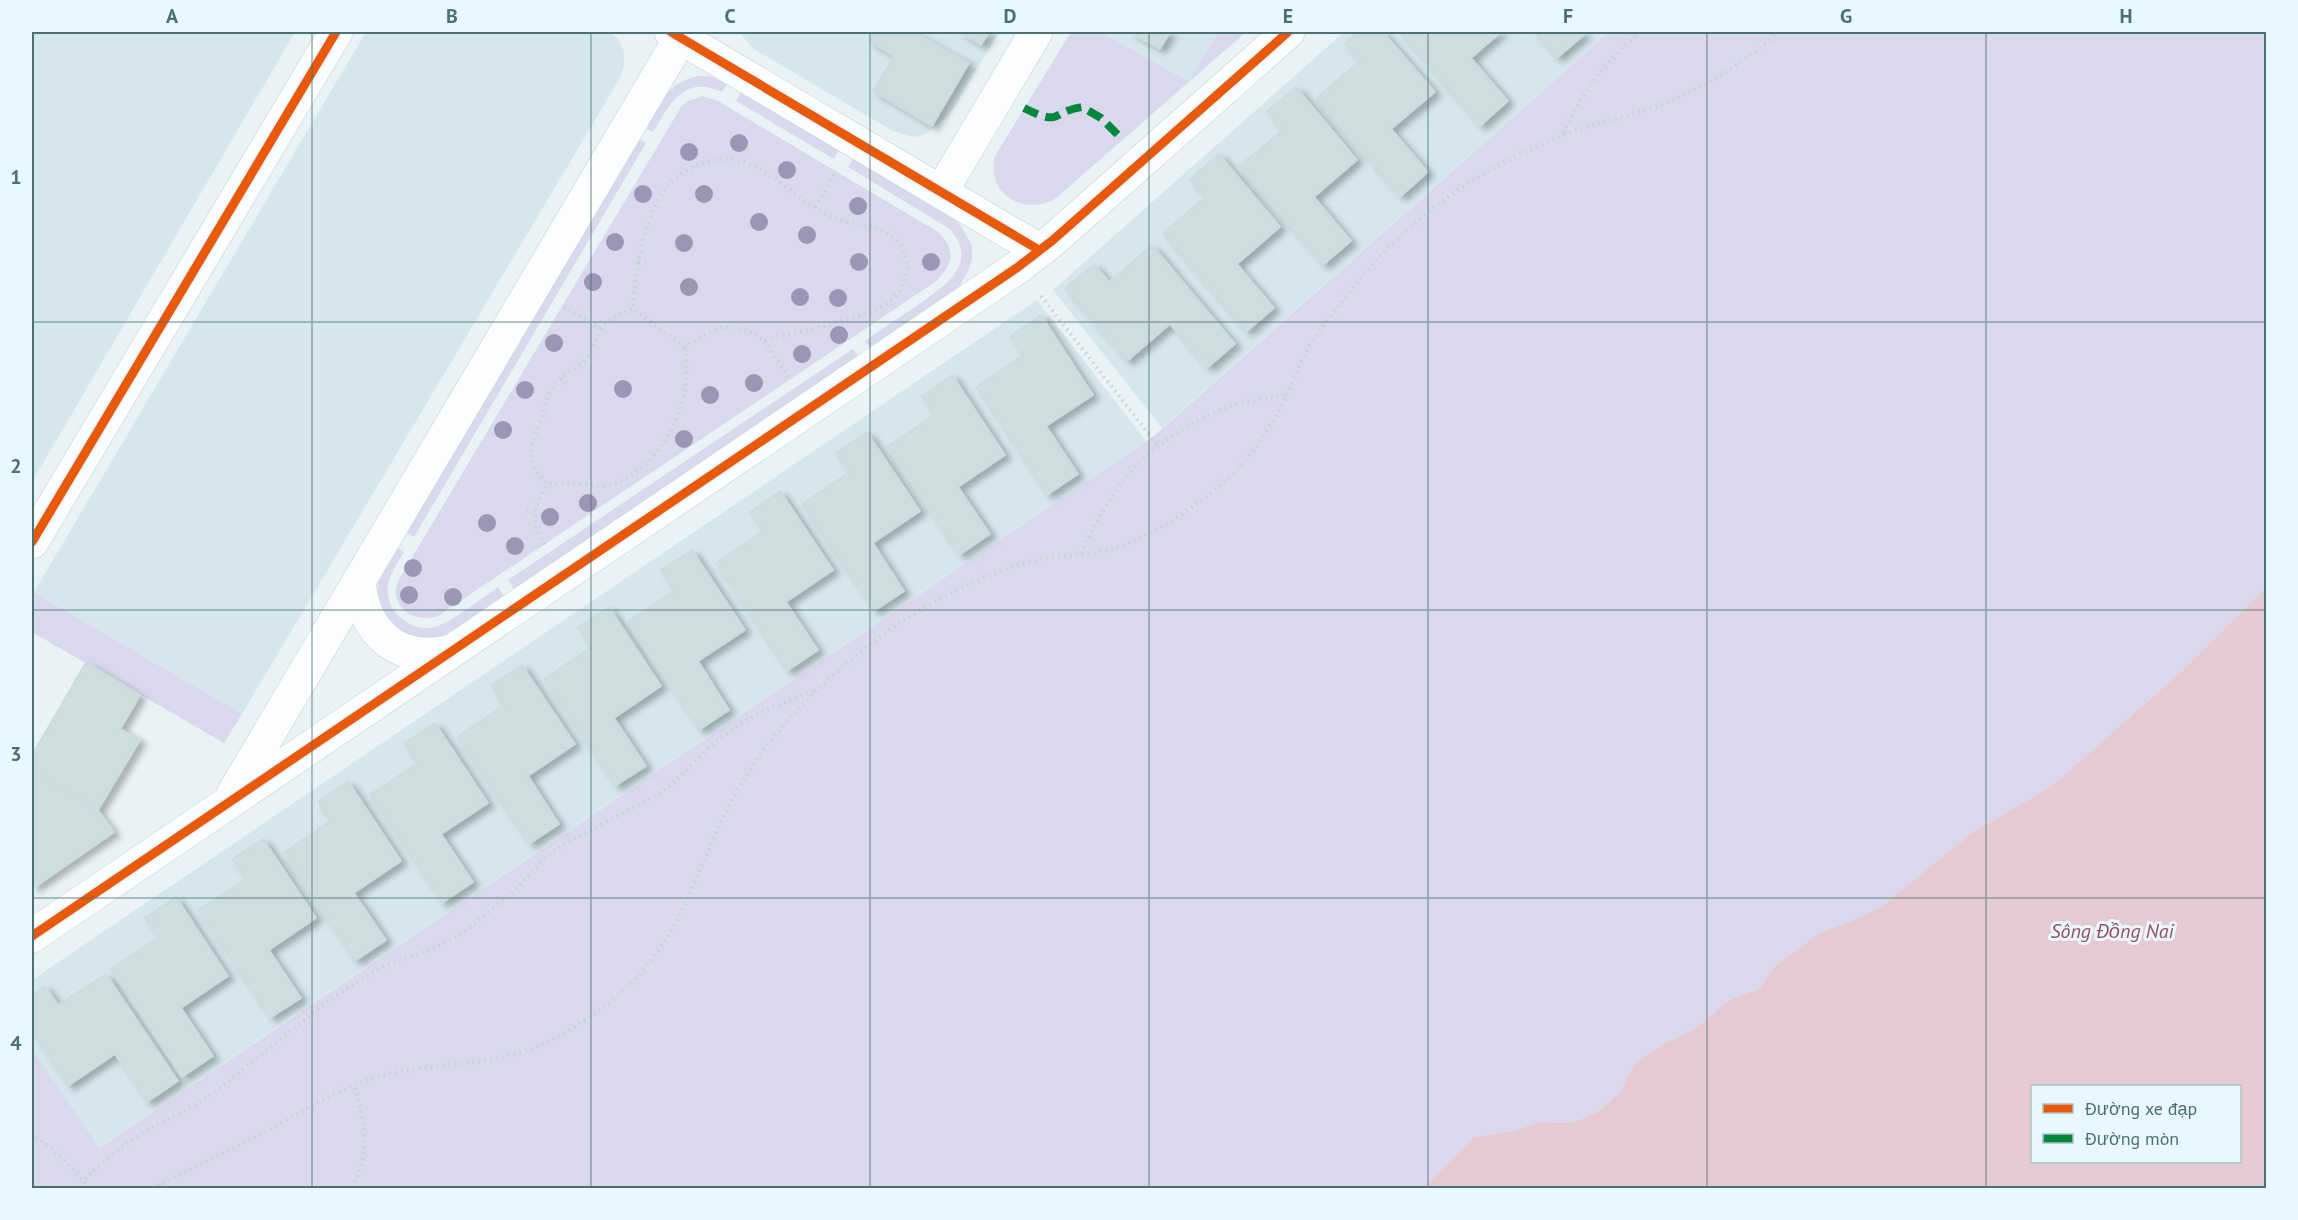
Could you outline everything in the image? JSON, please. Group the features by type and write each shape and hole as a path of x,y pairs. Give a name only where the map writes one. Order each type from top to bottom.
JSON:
{"street":[{"path":"32,542 336,32"},
{"path":"941,192 1036,32"},
{"path":"32,936 1029,259 1288,32"},
{"path":"228,803 679,34 941,192 1029,259"},
{"path":"359,580 366,615 388,642 403,650 419,654 435,655 451,651"}],"path":[{"path":"1562,135 1574,109 1591,85 1616,55 1640,32"},
{"path":"152,1188 232,1150 327,1098 366,1080 506,1057 537,1046 561,1034 602,1009 629,986 671,932 691,895 720,823 734,795 780,732 818,689 859,652 893,627 960,589 1034,560 1096,552 1142,535 1168,522 1217,489 1259,445 1312,341 1365,272 1395,240 1456,190 1523,152 1562,135 1686,94 1738,63 1779,32"},
{"path":"633,309 639,261 658,200 669,184 681,173 700,164 732,159 762,170 814,207 844,222 879,229 900,243 907,261 902,285 895,297 881,307 865,314 764,341"},
{"path":"814,207 838,167"},
{"path":"1029,259 1159,447"},
{"path":"639,261 646,263"},
{"path":"558,302 600,328"},
{"path":"547,484 532,465 528,449 549,393 561,378 588,357 600,328 633,309"},
{"path":"633,309 685,347"},
{"path":"685,347 710,331 730,326 741,329 764,341 793,384"},
{"path":"738,336 741,329"},
{"path":"777,338 779,329"},
{"path":"547,484 573,483 599,486 612,484 626,477 653,456 674,426 685,389 685,347"},
{"path":"561,378 566,384"},
{"path":"1079,554 1121,483 1159,447 1206,417 1231,406 1286,395"},
{"path":"547,484 534,511 534,521 537,531 548,548"},
{"path":"527,511 534,511"},
{"path":"83,1181 106,1159 131,1141 212,1095 333,998 382,967 438,947 464,932 515,890 542,861 563,844 647,801 672,784 714,743 740,724 770,708 818,689"},
{"path":"352,1188 360,1172 365,1153 364,1131 355,1086"},
{"path":"32,1133 63,1159 88,1188"},
{"path":"160,1184 165,1188"}],"shaded area":[{"path":"32,32 295,32 32,482"},
{"path":"366,32 610,32 618,39 624,51 624,66 620,78 242,714 34,592"},
{"path":"739,32 999,32 950,114 926,134 916,137 891,130 754,49"},
{"path":"1071,32 1101,32 1189,81 1219,32 1246,32 1055,199 1043,204 1020,203 1001,191 993,169 995,156"},
{"path":"1101,32 1219,32 1190,81"},
{"path":"1344,32 1609,32 1162,428 1053,290"},
{"path":"1609,32 2266,32 2266,588 2184,669 2053,785 1969,835 1881,907 1819,933 1774,967 1759,989 1729,1000 1698,1027 1663,1044 1634,1064 1621,1091 1599,1111 1572,1123 1539,1122 1513,1131 1474,1137 1423,1188 32,1188 32,1048 99,1148 1154,436"},
{"path":"700,76 713,77 727,84 722,92 697,87 688,90 672,102 653,132 644,127 666,94 681,82"},
{"path":"741,92 839,150 834,159 736,101"},
{"path":"703,96 718,101 938,232 944,238 950,251 946,270 935,282 438,616 420,618 412,616 400,606 397,599 398,581 681,107 688,101"},
{"path":"637,138 646,143 414,537 404,531"},
{"path":"854,158 946,212 960,224 972,246 972,259 968,271 957,290 871,349 865,341 926,300 946,283 960,264 961,254 959,242 950,229 848,167"},
{"path":"1037,300 1146,441 98,1148 32,1048 32,980"},
{"path":"853,349 859,357 514,589 508,580"},
{"path":"395,546 404,552 391,576 388,595 395,611 408,623 417,627 435,627 458,615 498,587 504,596 447,634 427,638 410,635 396,626 379,601 378,584"},
{"path":"32,591 242,714 224,743 32,632"}],"water":[{"name":"Sông Đồng Nai","path":"2266,588 2266,1188 1423,1188 1474,1137 1513,1131 1539,1122 1572,1123 1599,1111 1621,1091 1634,1064 1663,1044 1698,1027 1729,1000 1759,989 1774,967 1819,933 1881,907 1969,835 2053,785 2184,669"}],"building":[{"path":"874,32 914,32 969,63 932,126 873,91 894,56 869,41"},
{"path":"959,32 989,32 981,45"},
{"path":"1129,32 1170,32 1160,49"},
{"path":"1358,32 1383,32 1435,92 1391,129 1428,172 1400,197 1316,98 1360,61 1344,43"},
{"path":"1400,32 1501,32 1471,58 1508,101 1480,126"},
{"path":"1534,32 1583,32 1585,34 1557,58"},
{"path":"1296,87 1357,160 1314,197 1351,241 1323,265 1239,166 1283,130 1267,111"},
{"path":"1219,154 1280,227 1237,264 1274,308 1246,332 1163,233 1206,196 1190,179"},
{"path":"1152,245 1235,344 1207,368 1170,324 1127,361 1065,288 1094,264 1109,282"},
{"path":"1041,315 1093,395 1046,426 1078,474 1047,495 976,387 1023,355 1010,336"},
{"path":"952,375 1005,455 958,487 990,534 959,555 887,447 934,415 922,396"},
{"path":"867,432 920,511 873,543 904,591 874,611 802,504 849,472 836,453"},
{"path":"780,491 833,570 786,602 818,650 787,671 716,563 763,531 750,512"},
{"path":"692,550 745,630 698,661 729,710 699,730 627,622 674,591 661,570"},
{"path":"609,607 661,686 614,718 646,766 615,786 544,679 591,647 578,627"},
{"path":"86,662 140,695 120,729 140,740 98,810 32,771 32,755"},
{"path":"522,665 575,744 528,776 559,824 529,844 457,737 504,705 491,685"},
{"path":"435,723 488,803 441,834 473,882 442,903 370,795 417,763 404,743"},
{"path":"32,771 98,810 114,832 32,889"},
{"path":"348,781 401,861 354,893 386,940 355,961 283,853 330,821 318,802"},
{"path":"263,839 316,918 269,950 301,998 270,1018 198,910 246,879 232,859"},
{"path":"176,897 228,976 181,1008 213,1056 182,1077 111,969 158,937 145,918"},
{"path":"106,974 178,1081 147,1102 115,1054 68,1086 32,1032 32,995 45,986 58,1005"}],"marked path":[{"path":"1024,108 1036,114 1051,117 1082,107 1101,118 1123,140"}],"cycle path":[{"path":"32,542 336,32"},
{"path":"671,32 1039,250"},
{"path":"32,936 1018,267 1053,240 1288,32"}]}
